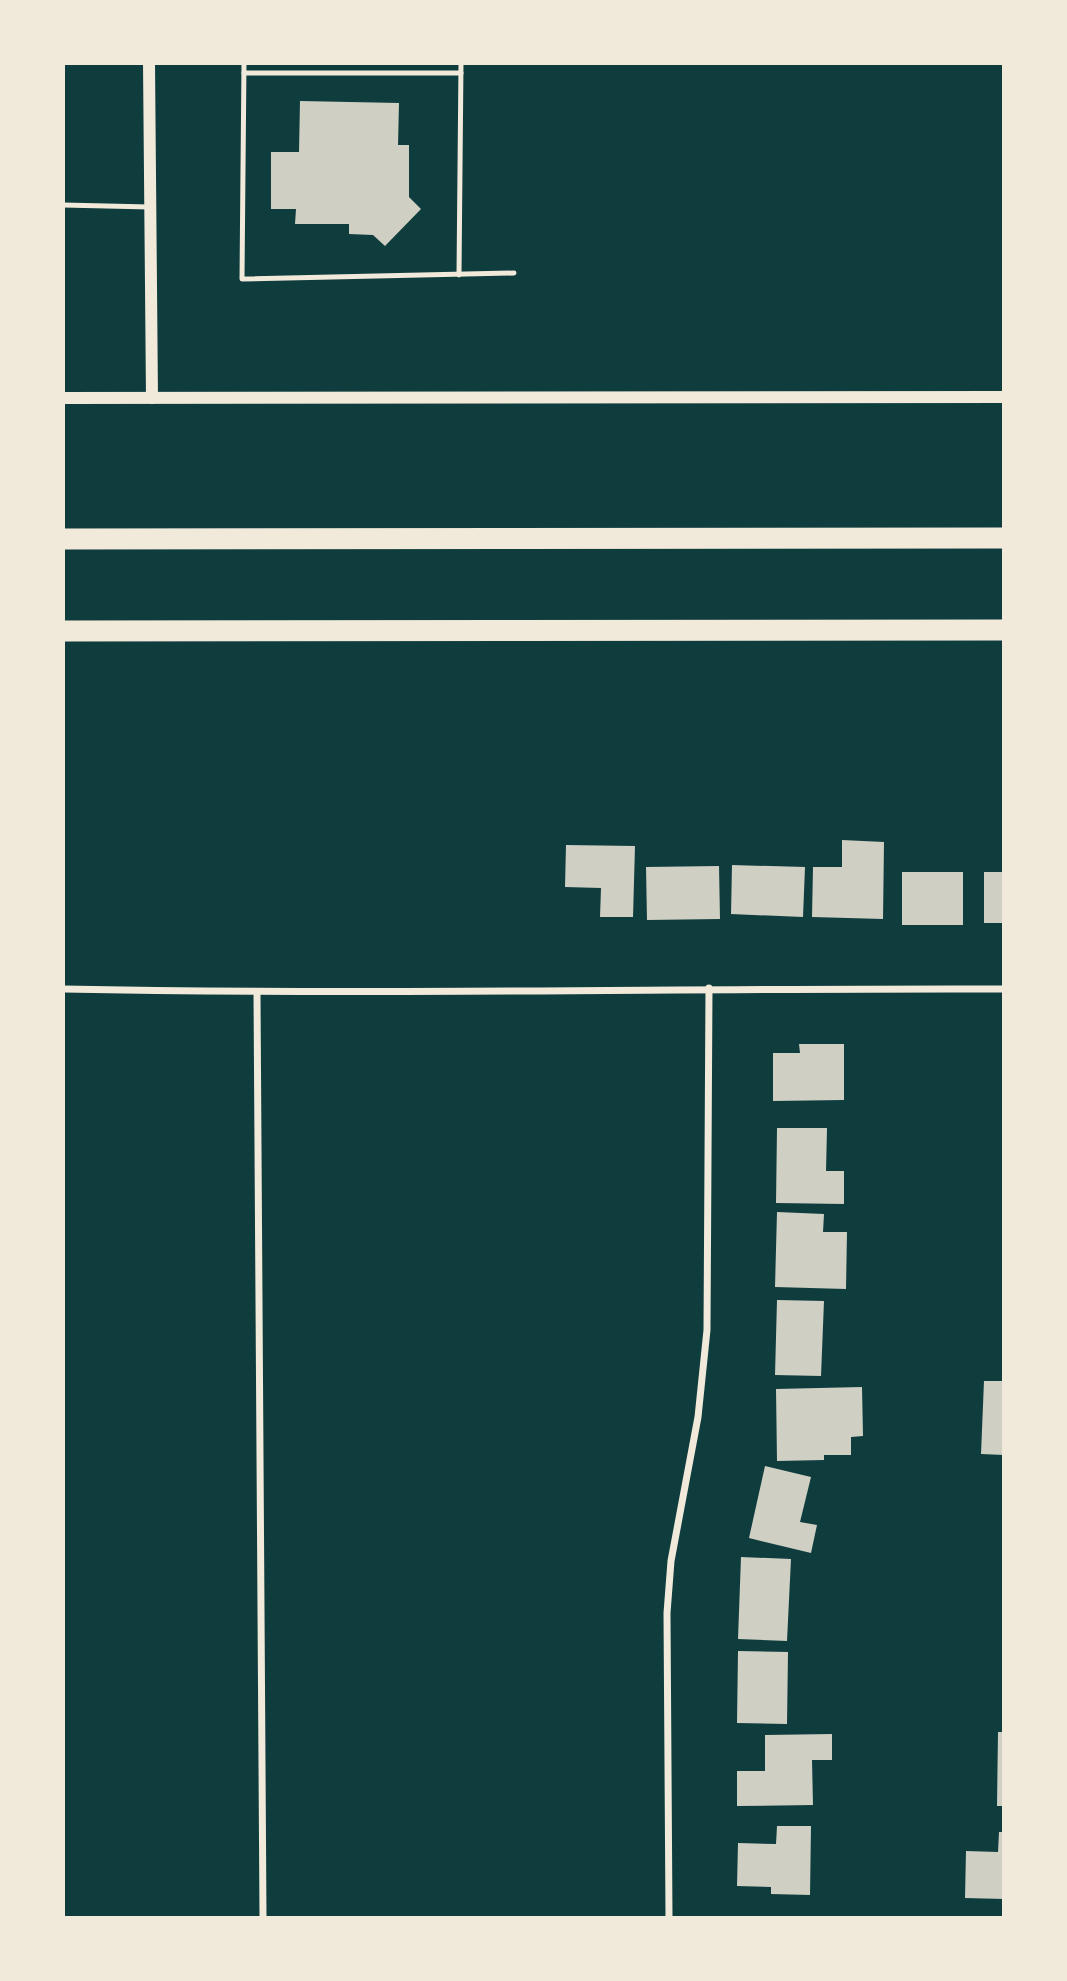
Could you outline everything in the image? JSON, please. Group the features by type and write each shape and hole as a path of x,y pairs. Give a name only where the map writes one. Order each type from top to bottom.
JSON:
{"highway":[{"path":"63,539 1004,538"},
{"path":"63,631 1004,630"}],"street":[{"path":"149,63 152,398"},
{"path":"63,398 1004,397"},
{"path":"63,989 257,993 709,988 1004,989"},
{"path":"669,1918 667,1613 671,1561 698,1417 707,1330 709,988"},
{"path":"257,993 263,1918"}],"lane":[{"path":"244,63 242,279 514,273"},
{"path":"459,275 461,63"},
{"path":"244,72 461,72"},
{"path":"63,205 150,207"}],"building":[{"path":"300,101 399,103 398,145 409,145 409,197 421,209 385,246 373,235 349,234 349,224 295,224 296,209 271,209 271,152 299,152"},
{"path":"842,840 884,842 883,919 812,917 813,867 842,867"},
{"path":"566,845 635,846 633,917 600,917 601,888 565,887"},
{"path":"732,865 805,867 803,917 731,914"},
{"path":"719,866 720,919 647,920 646,867"},
{"path":"902,872 963,872 963,925 902,925"},
{"path":"984,872 1004,872 1004,923 984,923"},
{"path":"799,1044 844,1044 844,1100 773,1101 773,1053 800,1053"},
{"path":"777,1128 827,1128 826,1171 844,1171 844,1204 776,1203"},
{"path":"777,1212 824,1214 823,1232 847,1232 846,1289 775,1287"},
{"path":"777,1300 824,1301 821,1376 775,1375"},
{"path":"984,1381 1004,1381 1004,1455 981,1454"},
{"path":"862,1387 863,1436 851,1437 851,1455 824,1455 824,1460 777,1461 776,1389"},
{"path":"765,1466 811,1477 800,1522 817,1525 811,1553 749,1538"},
{"path":"741,1557 791,1559 787,1641 738,1639"},
{"path":"738,1651 788,1652 787,1724 737,1723"},
{"path":"998,1732 1004,1732 1004,1806 997,1806"},
{"path":"832,1734 832,1760 812,1760 813,1805 737,1806 737,1771 765,1771 765,1735"},
{"path":"777,1826 811,1826 810,1895 771,1894 771,1887 737,1886 738,1843 776,1844"},
{"path":"999,1832 1004,1832 1004,1899 965,1898 966,1851 998,1852"}]}
